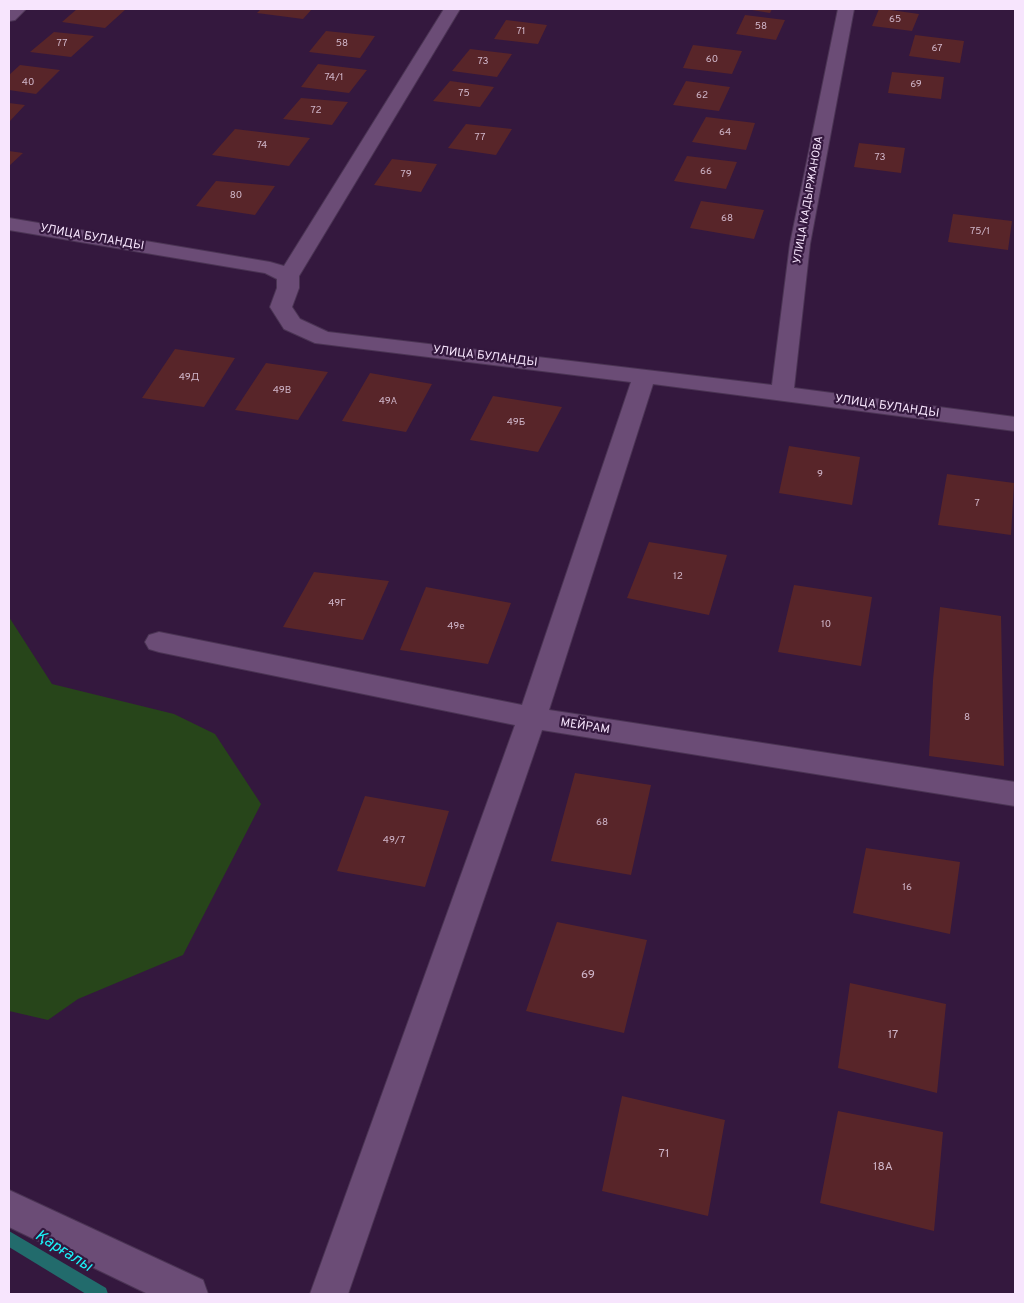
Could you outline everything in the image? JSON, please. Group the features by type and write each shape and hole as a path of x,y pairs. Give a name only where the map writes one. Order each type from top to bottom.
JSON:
{"street":[{"path":"9,16 18,9"},
{"path":"288,276 452,9"},
{"name":"УЛИЦА КАДЫРЖАНОВА","path":"782,393 800,244 846,9"},
{"name":"УЛИЦА БУЛАНДЫ","path":"9,224 270,268 288,276 288,288 281,307 292,324 323,338 782,393 1015,424"},
{"path":"329,1294 532,718 644,377"},
{"name":"МЕЙРАМ","path":"159,642 532,718 1015,794"},
{"path":"9,1208 189,1294"}],"green space":[{"path":"9,617 52,684 174,714 215,734 261,804 183,955 78,999 48,1020 9,1011"}],"building":[{"path":"77,9 126,9 105,28 62,22"},
{"path":"261,9 312,9 303,19 257,13"},
{"path":"746,9 772,9 770,13"},
{"path":"879,9 919,14 912,31 872,26"},
{"path":"745,15 785,20 776,40 736,34"},
{"path":"506,20 547,25 538,44 494,39"},
{"path":"326,31 375,36 360,58 309,52"},
{"path":"54,32 94,36 71,57 30,52"},
{"path":"915,35 964,41 960,63 909,56"},
{"path":"693,45 742,51 732,74 683,68"},
{"path":"470,49 512,54 497,77 452,71"},
{"path":"318,64 367,70 349,93 301,87"},
{"path":"20,65 60,70 36,94 9,90 9,75"},
{"path":"892,72 944,77 941,99 888,93"},
{"path":"450,81 494,87 480,107 433,101"},
{"path":"686,81 730,87 719,111 673,105"},
{"path":"301,98 348,102 332,125 283,119"},
{"path":"9,103 25,105 9,122"},
{"path":"706,117 755,123 746,150 692,142"},
{"path":"466,124 512,129 496,155 448,148"},
{"path":"235,129 310,138 289,166 212,155"},
{"path":"859,143 905,148 901,173 854,167"},
{"path":"9,151 23,153 9,166"},
{"path":"687,156 737,162 726,189 674,181"},
{"path":"392,159 437,164 421,192 374,185"},
{"path":"216,181 275,186 255,215 196,206"},
{"path":"701,201 764,210 754,239 690,228"},
{"path":"953,214 1012,221 1008,250 948,242"},
{"path":"175,349 235,358 204,407 142,398"},
{"path":"266,363 328,372 298,420 235,410"},
{"path":"370,373 432,384 406,432 342,421"},
{"path":"493,396 562,407 538,452 470,440"},
{"path":"789,446 860,457 852,505 779,493"},
{"path":"947,474 1014,483 1011,535 938,525"},
{"path":"649,542 727,555 709,615 627,598"},
{"path":"314,572 389,581 363,640 283,627"},
{"path":"794,585 872,597 861,666 778,652"},
{"path":"426,587 511,603 488,664 400,650"},
{"path":"940,607 1001,616 1004,766 929,756 933,680"},
{"path":"575,773 651,785 631,875 551,861"},
{"path":"365,796 449,811 425,887 337,871"},
{"path":"866,848 960,862 950,934 853,913"},
{"path":"557,922 647,940 624,1033 526,1011"},
{"path":"850,983 946,1004 937,1093 838,1068"},
{"path":"622,1096 725,1120 708,1216 602,1191"},
{"path":"838,1111 943,1132 934,1231 820,1203"}],"waterway":[{"name":"Қарғалы","path":"9,1238 100,1294"}]}
